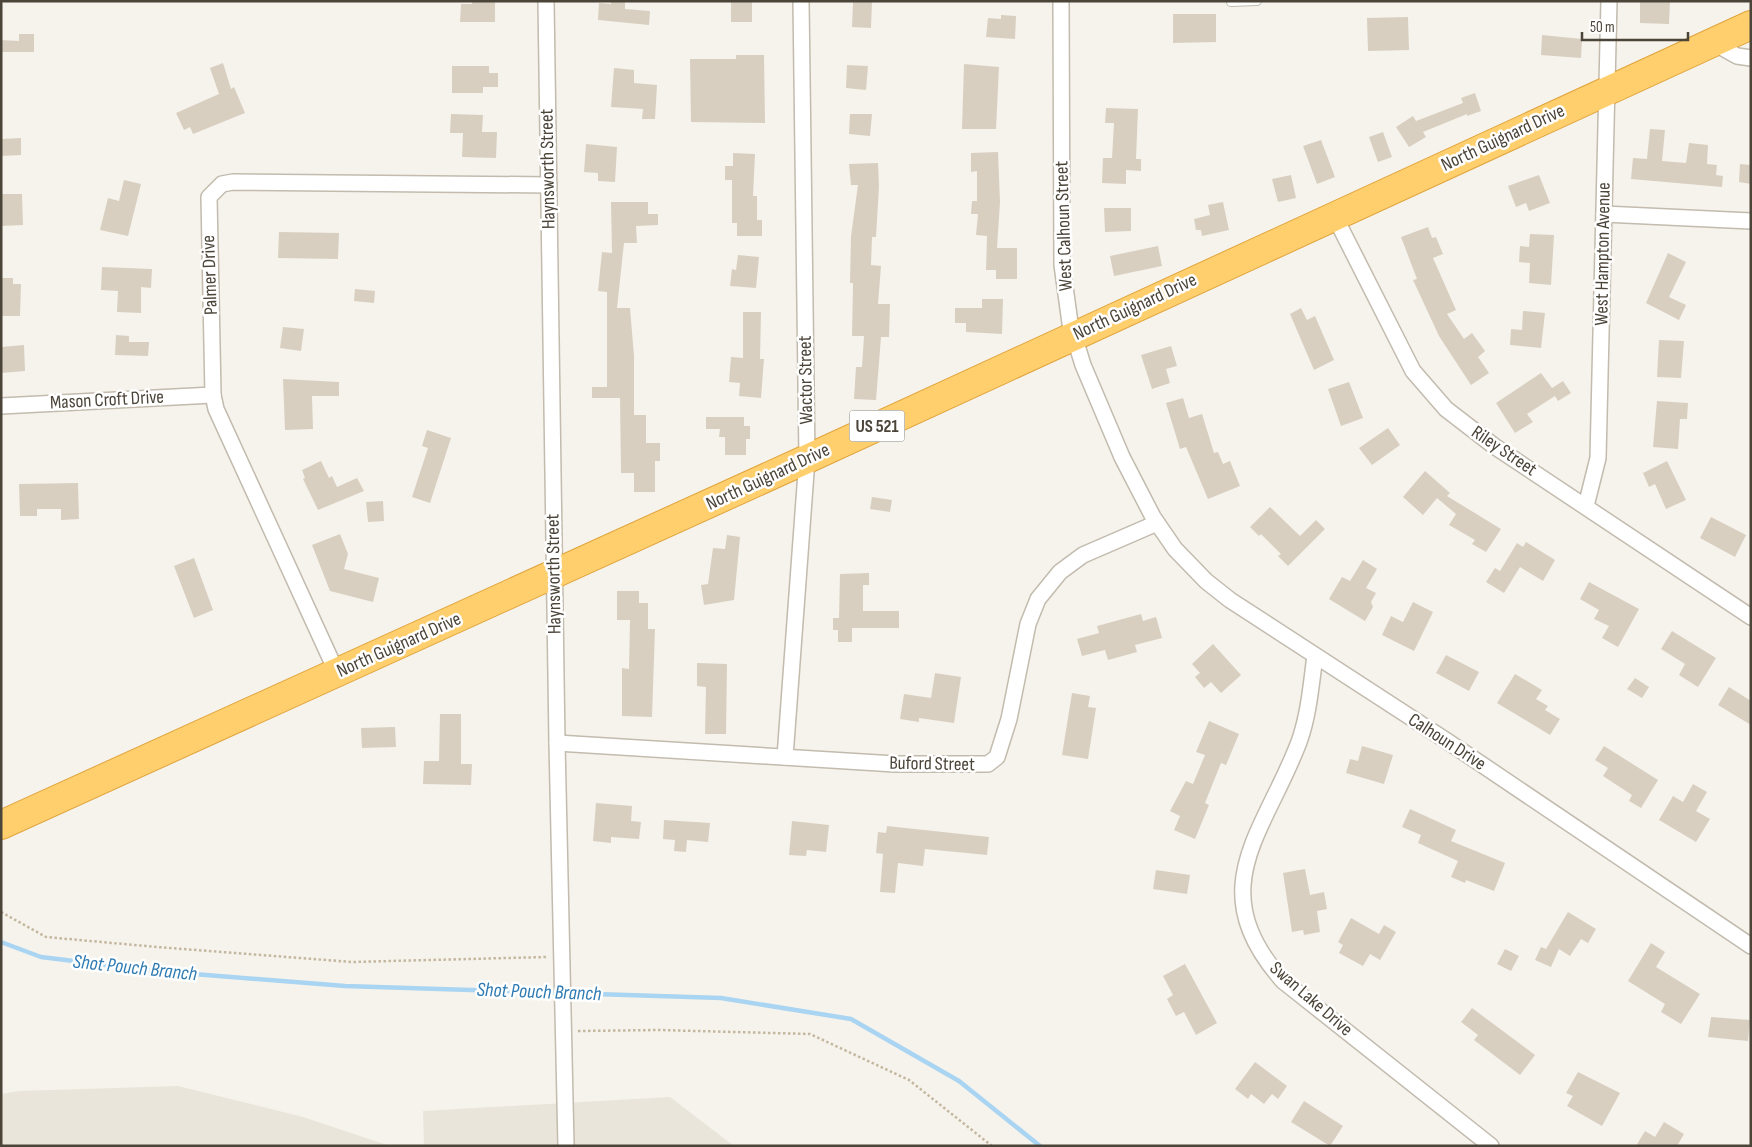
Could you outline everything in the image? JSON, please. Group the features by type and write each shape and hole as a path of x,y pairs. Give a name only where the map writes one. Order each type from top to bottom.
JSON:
{"highway":[{"name":"North Guignard Drive","path":"1,826 807,459 1334,215 1751,25"}],"street":[{"name":"Haynsworth Street","path":"546,1 556,743 566,1146"},
{"name":"Wactor Street","path":"785,757 807,459 801,1"},
{"name":"West Calhoun Street","path":"1061,1 1062,265 1064,288 1074,335 1083,365 1122,457 1157,523"},
{"name":"West Hampton Avenue","path":"1586,506 1598,458 1609,1"},
{"path":"1712,42 1737,56 1751,58"},
{"name":"Palmer Drive","path":"337,673 216,410 213,395 209,197 222,184 233,182 549,185"},
{"path":"1604,214 1751,221"},
{"name":"Riley Street","path":"1334,215 1413,371 1432,395 1462,423 1751,617"},
{"name":"Mason Croft Drive","path":"1,406 213,395"},
{"name":"Calhoun Drive","path":"1157,523 1175,549 1206,580 1230,600 1751,946"},
{"name":"Buford Street","path":"556,743 895,764 988,764 997,757 1006,729 1028,624 1038,599 1050,582 1077,560 1157,523"},
{"name":"Swan Lake Drive","path":"1315,656 1307,713 1299,740 1277,793 1248,853 1243,883 1247,925 1265,960 1283,981 1491,1146"}],"lane":[{"path":"1231,2 1257,1"}],"path":[{"path":"1,912 46,937 157,947 352,962 561,962"},
{"path":"564,1027 810,1034 909,1080 992,1146"}],"shaded area":[{"path":"178,1086 303,1117 390,1146 1,1146 1,1094 19,1091"},
{"path":"670,1097 734,1146 424,1146 423,1111"}],"building":[{"path":"472,1 495,1 495,22 460,22 461,4 472,4"},
{"path":"611,1 625,1 625,9 650,11 649,25 598,20 599,3 611,4"},
{"path":"731,1 752,1 752,22 731,22"},
{"path":"853,1 872,1 871,28 852,27"},
{"path":"1640,1 1670,1 1669,24 1640,23"},
{"path":"1173,14 1216,14 1216,42 1173,43"},
{"path":"1001,15 1016,16 1015,39 986,37 988,18 1001,19"},
{"path":"1408,17 1409,50 1368,51 1367,18"},
{"path":"19,34 34,34 34,52 1,52 1,40 19,41"},
{"path":"1542,35 1582,39 1581,58 1541,55"},
{"path":"736,55 764,55 765,123 691,122 690,59 736,59"},
{"path":"223,63 231,89 234,87 245,113 193,134 190,127 184,130 176,113 219,94 210,68"},
{"path":"964,64 999,67 996,129 962,129"},
{"path":"847,65 868,66 866,90 846,88"},
{"path":"452,66 489,66 489,73 498,73 498,87 483,87 483,93 452,93"},
{"path":"614,68 634,70 634,83 657,85 655,119 642,119 643,109 611,107"},
{"path":"1475,93 1481,111 1467,116 1467,114 1423,132 1426,137 1409,147 1396,127 1413,116 1416,121 1463,103 1461,98"},
{"path":"1106,108 1138,109 1136,159 1141,159 1141,171 1126,170 1126,184 1102,183 1103,158 1112,158 1114,123 1105,123"},
{"path":"451,114 483,115 482,132 497,132 496,158 462,157 463,133 450,133"},
{"path":"850,114 872,114 870,136 849,134"},
{"path":"1650,129 1665,130 1662,161 1686,163 1689,143 1708,145 1707,164 1717,165 1716,175 1723,176 1722,187 1631,179 1633,158 1647,159"},
{"path":"1383,132 1392,157 1378,162 1369,137"},
{"path":"21,138 21,155 1,156 1,139"},
{"path":"1321,140 1335,177 1317,184 1303,146"},
{"path":"586,144 617,147 615,182 598,181 598,173 584,172"},
{"path":"998,152 1000,202 997,248 1017,248 1017,279 996,279 996,270 986,270 987,236 976,235 978,214 971,214 972,201 977,201 977,171 971,172 971,153"},
{"path":"733,153 755,154 753,196 757,196 757,220 762,220 762,236 737,236 737,223 732,223 732,180 725,180 725,166 733,166"},
{"path":"878,163 879,186 876,237 872,237 871,265 881,266 878,304 890,304 889,337 881,337 876,400 854,399 856,367 862,367 864,336 852,336 853,283 850,283 851,236 858,185 851,185 849,164"},
{"path":"1740,164 1751,165 1751,184 1739,182"},
{"path":"1291,175 1296,198 1278,202 1272,179"},
{"path":"1539,175 1550,203 1529,211 1526,203 1516,207 1508,186"},
{"path":"124,180 141,184 128,236 100,230 108,198 119,201"},
{"path":"1,194 22,194 23,225 1,226"},
{"path":"611,202 648,202 648,214 658,214 658,225 636,226 637,243 624,243 617,308 630,308 634,356 634,415 646,415 646,443 660,443 660,461 655,461 655,492 634,492 634,473 621,473 620,398 592,398 592,387 607,387 607,292 598,291 602,252 612,253"},
{"path":"1223,202 1229,230 1202,236 1201,230 1196,230 1194,219 1210,215 1208,205"},
{"path":"1104,208 1131,208 1131,231 1105,232"},
{"path":"1428,227 1432,238 1436,237 1443,254 1433,258 1456,310 1447,314 1464,339 1472,333 1485,351 1478,357 1489,373 1471,385 1439,336 1413,280 1417,279 1401,237"},
{"path":"279,232 339,233 338,259 278,258"},
{"path":"1530,234 1554,235 1551,285 1529,283 1530,263 1519,262 1520,246 1529,247"},
{"path":"1158,246 1162,266 1114,276 1110,256"},
{"path":"1668,253 1686,262 1669,297 1686,305 1679,320 1646,303"},
{"path":"738,255 759,257 756,288 730,286 732,269 736,270"},
{"path":"102,267 152,269 151,288 141,287 141,313 117,312 118,291 101,290"},
{"path":"1,278 13,278 13,284 21,284 20,316 1,316"},
{"path":"355,289 375,291 374,303 354,301"},
{"path":"982,299 1003,299 1002,334 966,332 966,323 955,323 955,308 982,308"},
{"path":"1301,308 1307,320 1315,316 1334,360 1314,370 1290,314"},
{"path":"1523,311 1545,313 1541,348 1510,345 1511,329 1522,330"},
{"path":"743,312 761,312 760,359 764,359 761,398 739,396 740,383 729,382 731,357 743,358"},
{"path":"283,327 304,329 301,351 280,348"},
{"path":"116,335 129,336 129,342 149,342 148,356 115,355"},
{"path":"1659,340 1684,341 1681,378 1657,377"},
{"path":"24,345 25,371 1,373 1,347"},
{"path":"1171,346 1177,366 1166,369 1170,383 1152,389 1141,355"},
{"path":"1541,373 1552,388 1563,381 1571,393 1558,401 1555,396 1527,414 1533,422 1515,433 1496,403"},
{"path":"283,379 339,382 339,396 312,396 313,429 285,430"},
{"path":"1349,382 1363,418 1341,426 1328,389"},
{"path":"1183,398 1189,418 1202,414 1214,453 1218,452 1223,464 1230,461 1240,486 1208,499 1186,447 1180,449 1166,403"},
{"path":"1657,401 1688,403 1687,419 1680,419 1678,449 1653,447"},
{"path":"706,417 744,417 744,426 750,426 750,439 746,439 746,455 725,455 725,437 719,437 720,429 706,429"},
{"path":"1388,428 1400,445 1372,465 1359,448"},
{"path":"427,430 451,438 430,503 412,497 428,448 422,446"},
{"path":"321,461 329,478 332,476 337,487 357,478 364,491 318,510 303,479 305,478 302,470"},
{"path":"1667,461 1686,500 1666,509 1655,484 1649,487 1643,473"},
{"path":"1425,471 1450,493 1447,496 1501,529 1486,552 1472,544 1475,540 1449,525 1456,514 1437,498 1423,515 1403,497"},
{"path":"78,483 79,519 61,520 61,509 37,509 37,516 20,516 19,484"},
{"path":"872,497 892,500 890,512 870,509"},
{"path":"383,501 384,521 368,522 366,502"},
{"path":"1270,507 1300,536 1316,520 1325,529 1288,566 1278,556 1281,554 1261,534 1259,536 1250,527"},
{"path":"1711,517 1746,535 1735,557 1700,538"},
{"path":"340,534 348,554 344,569 379,578 373,602 330,591 312,545"},
{"path":"727,535 740,537 734,600 704,605 701,585 708,584 713,548 725,549"},
{"path":"1526,542 1555,560 1543,581 1520,567 1504,593 1486,582 1495,568 1500,571 1517,543 1523,547"},
{"path":"194,558 213,610 194,618 174,566"},
{"path":"1363,560 1377,569 1366,588 1376,593 1371,602 1373,607 1365,621 1329,599 1342,577 1350,581"},
{"path":"869,573 869,585 863,585 863,611 899,611 899,628 852,628 852,642 838,642 838,630 833,630 833,618 839,618 840,574"},
{"path":"1589,582 1639,609 1618,647 1602,638 1609,626 1594,619 1599,610 1580,599"},
{"path":"617,591 639,591 639,603 648,603 648,629 655,629 652,717 622,716 622,668 629,669 630,620 617,620"},
{"path":"1413,602 1433,612 1414,651 1382,635 1391,616 1403,622"},
{"path":"1141,614 1143,621 1156,617 1162,638 1135,645 1137,652 1108,660 1105,650 1082,656 1077,639 1099,633 1097,626"},
{"path":"1672,631 1716,658 1698,687 1679,675 1685,664 1661,649"},
{"path":"1213,644 1241,675 1221,693 1211,682 1204,688 1195,677 1200,673 1192,664"},
{"path":"1446,655 1479,672 1469,691 1436,673"},
{"path":"697,663 727,664 726,734 705,734 706,687 697,686"},
{"path":"935,673 961,677 954,723 919,718 919,722 900,719 904,694 931,698"},
{"path":"1515,674 1542,690 1536,699 1548,706 1545,710 1560,719 1550,735 1497,703"},
{"path":"1635,678 1649,687 1642,698 1627,689"},
{"path":"1729,687 1751,701 1751,725 1718,705"},
{"path":"1072,693 1090,696 1088,707 1096,708 1088,759 1062,755"},
{"path":"440,714 461,714 461,764 472,764 471,785 423,784 424,761 439,761"},
{"path":"1209,721 1239,734 1226,765 1221,763 1205,803 1209,805 1195,839 1174,830 1180,816 1170,811 1186,781 1193,784 1205,755 1196,752"},
{"path":"395,727 396,747 362,748 361,728"},
{"path":"1362,746 1393,755 1384,784 1346,773 1350,759 1358,761"},
{"path":"1604,746 1658,780 1641,808 1629,801 1632,795 1603,776 1608,768 1595,760"},
{"path":"1693,784 1707,792 1696,811 1710,819 1696,842 1659,820 1673,796 1683,802"},
{"path":"596,803 632,806 631,821 641,822 639,839 611,837 611,843 593,841"},
{"path":"1410,809 1456,830 1451,841 1505,863 1494,891 1466,880 1465,883 1451,877 1458,861 1418,843 1421,835 1402,827"},
{"path":"664,820 710,823 708,842 687,840 686,852 674,851 675,840 663,839"},
{"path":"792,821 829,825 826,852 807,850 806,856 789,855"},
{"path":"887,826 989,837 987,855 925,849 923,866 898,863 895,893 880,892 883,854 876,853 878,832 886,833"},
{"path":"1305,869 1310,895 1324,892 1327,909 1317,911 1320,932 1304,935 1303,930 1292,932 1283,873"},
{"path":"1156,870 1190,875 1187,894 1153,889"},
{"path":"1568,912 1596,929 1588,943 1581,939 1570,956 1559,949 1551,967 1535,960 1541,947 1546,949"},
{"path":"1351,918 1379,934 1384,925 1396,932 1380,960 1370,954 1363,966 1339,953 1343,945 1338,942"},
{"path":"1651,943 1665,952 1656,967 1700,994 1681,1024 1661,1012 1665,1004 1628,981"},
{"path":"1505,949 1519,956 1511,971 1497,964"},
{"path":"1185,964 1217,1023 1196,1035 1184,1012 1176,1016 1167,999 1173,995 1163,976"},
{"path":"1472,1008 1535,1055 1520,1075 1474,1040 1478,1035 1461,1022"},
{"path":"1711,1017 1750,1020 1748,1041 1708,1037"},
{"path":"1255,1062 1287,1086 1278,1099 1272,1094 1264,1104 1251,1094 1248,1099 1235,1089"},
{"path":"1578,1072 1620,1093 1602,1126 1567,1106 1573,1096 1566,1093"},
{"path":"1304,1101 1343,1126 1330,1146 1291,1122"},
{"path":"1664,1122 1684,1134 1677,1146 1636,1146 1645,1131 1655,1137"}],"waterway":[{"name":"Shot Pouch Branch","path":"1,942 41,957 156,971 345,986 721,998 851,1019 959,1081 1040,1146"}]}
